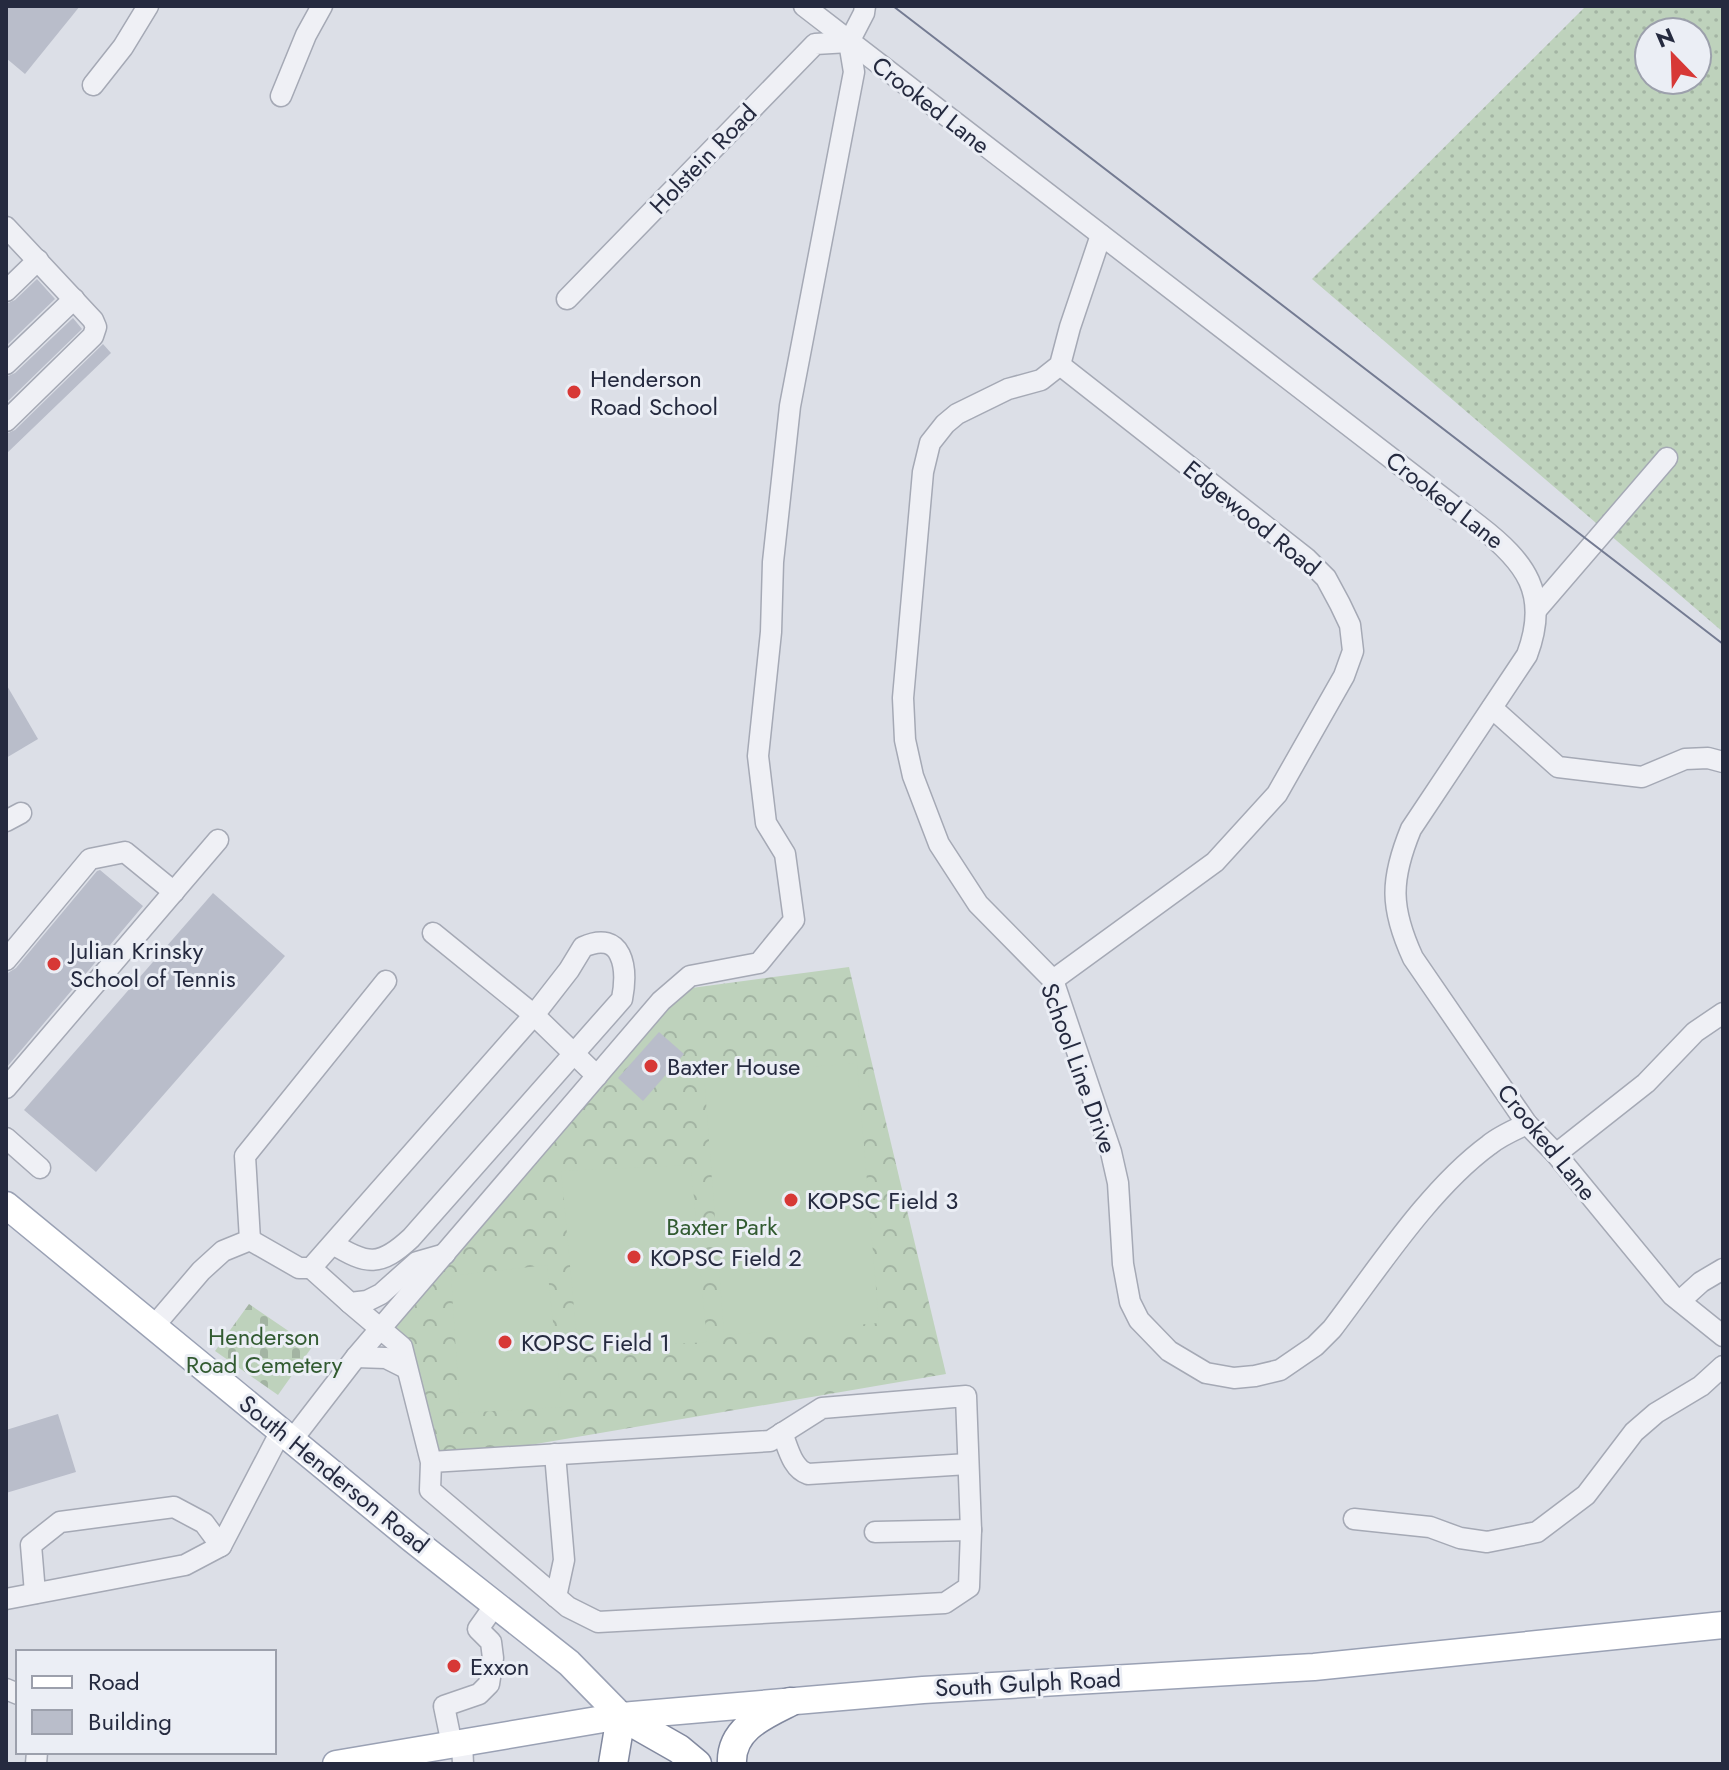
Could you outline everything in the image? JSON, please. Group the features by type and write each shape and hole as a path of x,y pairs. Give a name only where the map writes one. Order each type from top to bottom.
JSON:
{"highway":[{"path":"732,1764 733,1747 740,1734 761,1717 790,1702"},
{"path":"613,1764 621,1716 679,1749 697,1764"}],"main road":[{"name":"South Henderson Road","path":"6,1205 569,1663 621,1716"},
{"name":"South Gulph Road","path":"336,1764 454,1752 621,1716 923,1690 1314,1667 1723,1625"}],"street":[{"path":"93,85 114,60 148,6"},
{"path":"281,96 306,35 322,6"},
{"path":"6,1599 185,1565 221,1546 287,1436 661,1001 690,976 759,963 794,920 785,854 766,823 758,756 771,632 773,562 790,406 854,72 849,42 804,6"},
{"name":"Crooked Lane","path":"865,9 849,42 1503,545 1526,574 1538,608 1535,633 1527,655 1411,829 1394,881 1394,905 1401,932 1413,958 1527,1124 1680,1301 1723,1336"},
{"name":"Holstein Road","path":"567,299 815,44 849,42"},
{"path":"6,421 93,336 96,327 74,299 7,229"},
{"path":"1060,365 1101,235"},
{"path":"6,291 38,260"},
{"path":"6,364 74,299"},
{"name":"School Line Drive","path":"1060,365 1041,380 1008,389 957,414 930,443 923,472 903,698 905,740 913,776 939,844 978,904 1053,980 1111,1152 1118,1183 1123,1264 1130,1302 1139,1320 1169,1351 1206,1373 1234,1378 1280,1370 1307,1352 1332,1329 1462,1166 1491,1142 1527,1124"},
{"name":"Edgewood Road","path":"1053,980 1215,862 1277,794 1344,676 1353,651 1350,625 1340,604 1326,578 1306,558 1060,365"},
{"path":"1538,608 1667,458"},
{"path":"1492,708 1558,767 1642,777 1685,759 1708,758 1723,762"},
{"path":"6,1088 218,840"},
{"path":"6,960 90,859 125,852 174,892"},
{"path":"433,933 534,1015 597,1076"},
{"path":"311,1268 534,1015 569,970 577,953 598,941 617,949 624,974 622,999 394,1253 379,1260 367,1261 333,1244"},
{"path":"250,1240 245,1156 386,981"},
{"path":"1556,1154 1646,1083 1695,1032 1723,1013"},
{"path":"6,1138 40,1168"},
{"path":"250,1240 299,1268 311,1268 402,1347 431,1462 430,1490 568,1607 598,1622 945,1603 969,1587 971,1530 966,1396 822,1408 770,1441 431,1462"},
{"path":"154,1326 223,1251 250,1240"},
{"path":"350,1303 367,1301 381,1294 417,1262 445,1254"},
{"path":"1680,1301 1701,1282 1723,1269"},
{"path":"356,1357 386,1358 406,1368"},
{"path":"1354,1519 1430,1527 1460,1538 1487,1542 1537,1532 1586,1495 1634,1432 1656,1413 1701,1386 1723,1366"},
{"path":"782,1433 796,1466 808,1474 968,1464"},
{"path":"555,1454 564,1560 556,1597"},
{"path":"35,1593 31,1545 60,1522 174,1507 204,1523 221,1546"},
{"path":"875,1532 971,1530"},
{"path":"454,1752 444,1706 479,1694 489,1684 493,1658 491,1642 478,1629 495,1605"}],"green space":[{"path":"1586,6 1723,6 1723,632 1312,279"},
{"name":"Baxter Park","path":"849,967 946,1374 437,1461 387,1328 684,989"},
{"name":"KOPSC Field 3","path":"857,1063 879,1323 724,1335 704,1076"},
{"name":"KOPSC Field 2","path":"691,1165 707,1342 578,1350 561,1171"},
{"name":"KOPSC Field 1","path":"547,1265 562,1407 460,1413 451,1276"},
{"name":"Henderson Road Cemetery","path":"249,1304 312,1347 278,1395 215,1351"}],"building":[{"path":"6,6 80,6 25,74 6,58"},
{"path":"37,279 55,299 6,346 6,304 15,300"},
{"path":"73,318 82,329 6,403 6,377 15,373"},
{"path":"103,344 111,353 6,454 6,434 15,430"},
{"path":"6,684 38,739 6,758"},
{"path":"100,870 143,906 6,1068 6,974 16,968"},
{"path":"213,893 285,956 96,1172 24,1110"},
{"name":"Baxter House","path":"659,1032 684,1054 643,1101 618,1078"},
{"path":"58,1414 76,1472 6,1493 6,1430"}],"tram line":[{"path":"893,6 1723,644"}],"place":[{"name":"Henderson Road School","path":"574,392"},
{"name":"Julian Krinsky School of Tennis","path":"54,964"},
{"name":"Baxter House","path":"651,1066"},
{"name":"KOPSC Field 3","path":"791,1200"},
{"name":"KOPSC Field 2","path":"634,1257"},
{"name":"KOPSC Field 1","path":"505,1342"},
{"name":"Exxon","path":"454,1666"}]}
